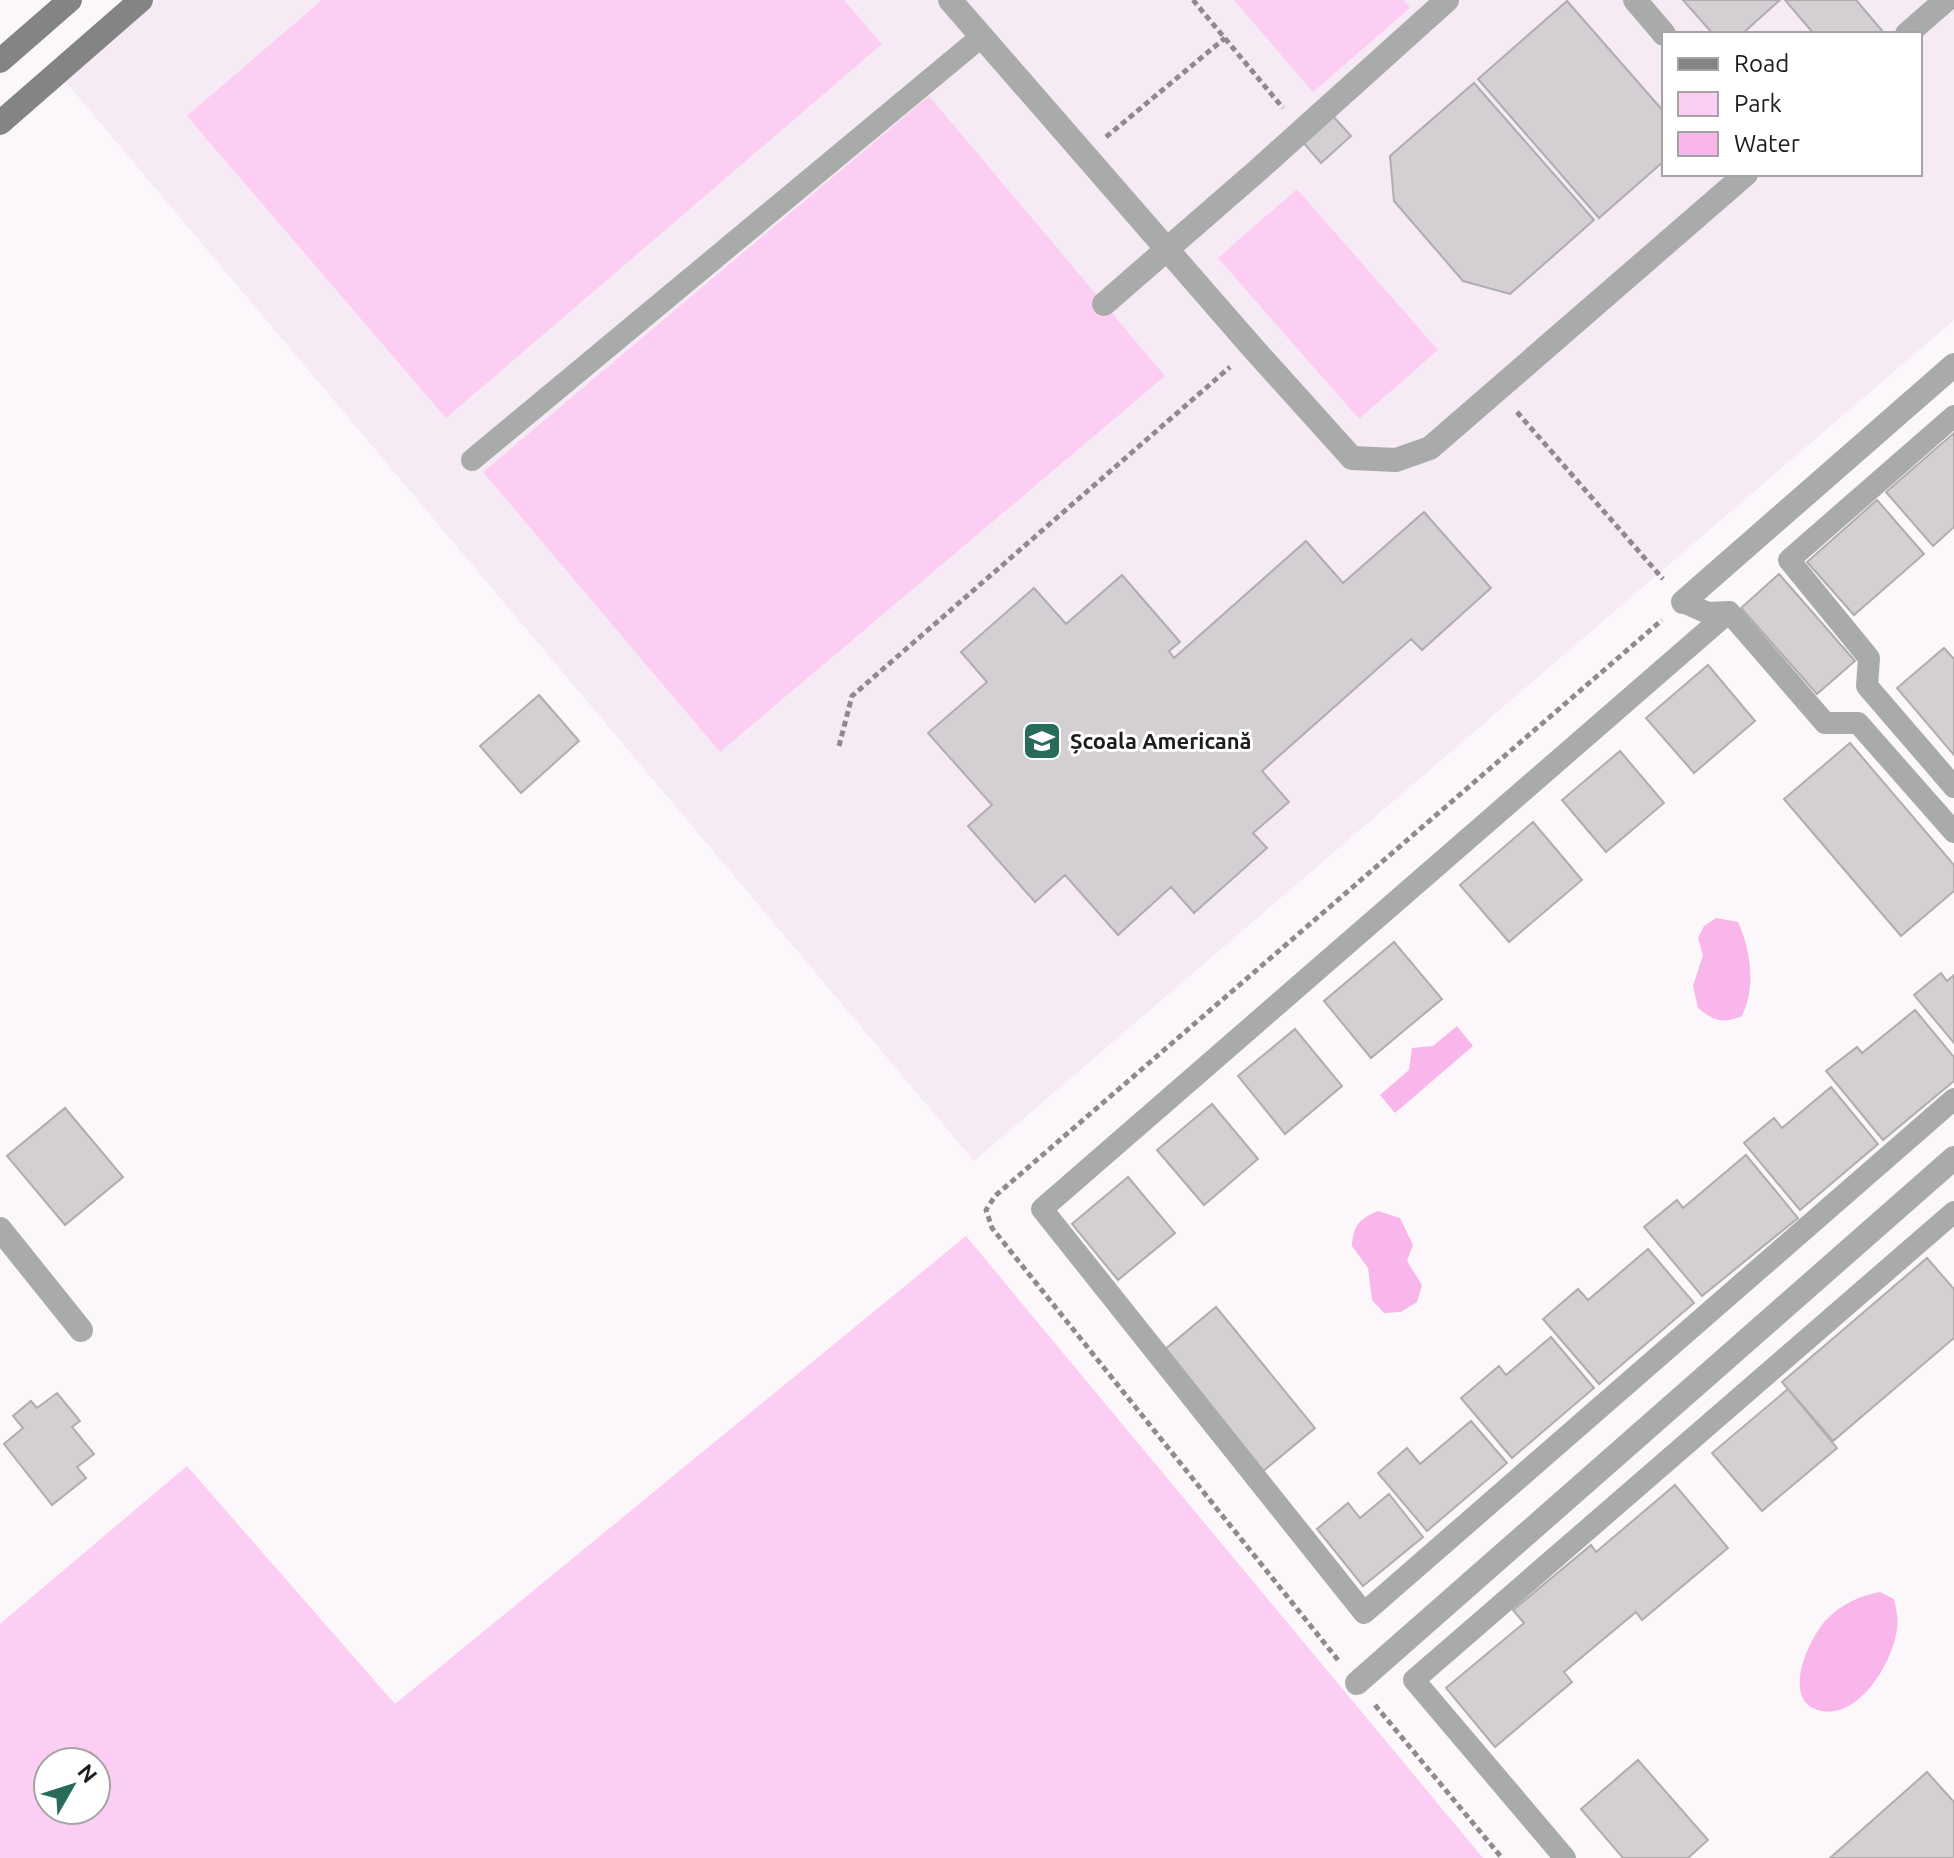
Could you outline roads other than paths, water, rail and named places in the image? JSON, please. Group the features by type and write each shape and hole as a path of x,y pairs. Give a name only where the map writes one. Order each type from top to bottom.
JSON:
{"main road":[{"path":"0,61 70,0"},
{"path":"0,123 141,0"}],"street":[{"path":"950,0 1167,251 1352,458 1396,460 1430,448 1744,176"},
{"path":"1104,304 1447,0"},
{"path":"1635,0 1662,32"},
{"path":"1909,32 1946,0"},
{"path":"1683,602 1954,365"},
{"path":"1357,1683 1954,1158"},
{"path":"0,1229 81,1330"}],"lane":[{"path":"472,460 981,37"},
{"path":"1954,416 1789,560 1869,658 1867,686 1954,787"},
{"path":"1683,602 1708,613 1729,612"},
{"path":"1729,612 1825,723 1858,723 1954,832"},
{"path":"1729,612 1042,1209 1364,1613 1954,1099"},
{"path":"1565,1858 1414,1680 1954,1212"}],"water":[{"path":"1716,918 1738,922 1749,957 1750,981 1746,1005 1742,1016 1729,1020 1714,1018 1698,1008 1693,986 1703,955 1698,938 1704,926"},
{"path":"1457,1026 1473,1046 1395,1113 1380,1095 1409,1070 1412,1048 1433,1046"},
{"path":"1378,1211 1400,1218 1413,1245 1407,1261 1422,1285 1417,1302 1401,1312 1384,1313 1372,1300 1368,1268 1352,1246 1358,1224"},
{"path":"1880,1592 1894,1599 1898,1621 1894,1643 1880,1673 1858,1699 1845,1708 1830,1712 1815,1709 1805,1702 1800,1679 1813,1638 1839,1609 1858,1598"}],"place":[{"name":"Școala Americană","path":"1042,741"}]}
